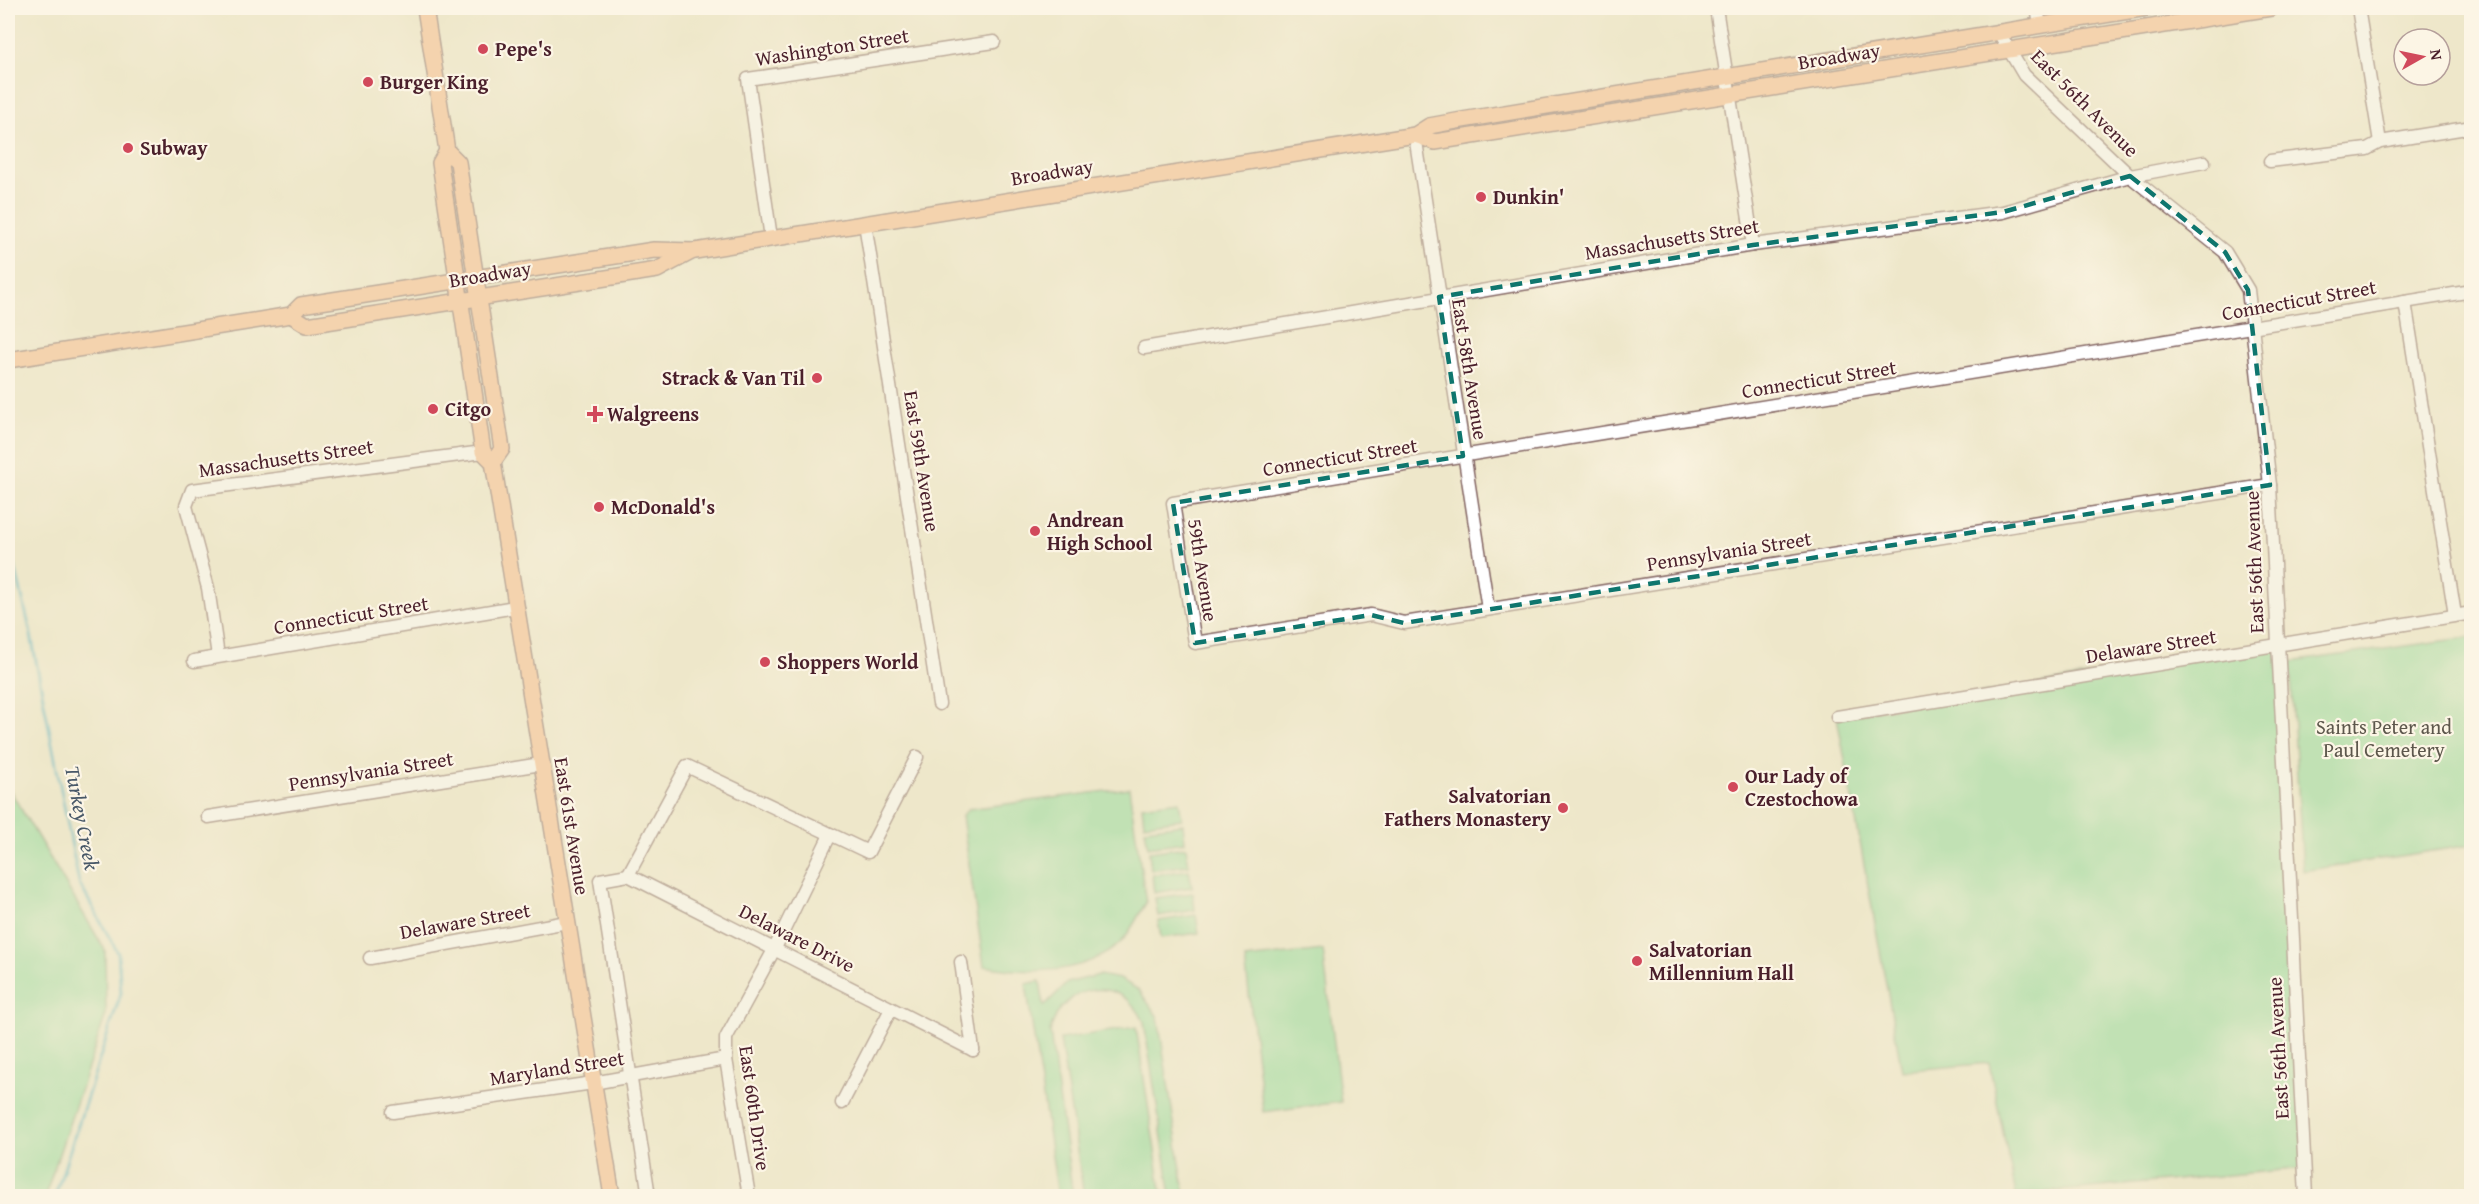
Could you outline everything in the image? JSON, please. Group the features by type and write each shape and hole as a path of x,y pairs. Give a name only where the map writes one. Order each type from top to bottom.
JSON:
{"main road":[{"path":"425,8 447,151"},
{"name":"Broadway","path":"8,360 291,315 302,305 654,250 695,251 1415,135 1429,126 1727,75 2147,8"},
{"name":"Broadway","path":"1415,135 1435,142 2271,8"},
{"name":"East 61st Avenue","path":"488,457 502,449 458,162 447,151 440,163 460,300 488,457 515,607 612,1197"},
{"name":"Broadway","path":"291,315 307,325 657,270 695,251"}],"street":[{"path":"1716,8 1753,245"},
{"path":"2037,8 2040,25"},
{"path":"2358,8 2380,142"},
{"name":"East 56th Avenue","path":"1998,32 2024,75 2130,176 2225,252 2248,290 2270,485 2306,1197"},
{"name":"Washington Street","path":"771,238 748,79 994,42"},
{"path":"2270,161 2367,149 2380,142 2472,128"},
{"name":"East 58th Avenue","path":"1415,135 1488,609"},
{"name":"Massachusetts Street","path":"1144,348 1753,245 2003,212 2130,176 2205,162"},
{"name":"East 59th Avenue","path":"865,223 939,704"},
{"name":"Connecticut Street","path":"1173,503 2472,291"},
{"path":"2405,302 2455,615"},
{"name":"Massachusetts Street","path":"218,656 208,588 186,506 192,490 488,457"},
{"name":"Pennsylvania Street","path":"1195,643 1371,615 1404,623 2270,485"},
{"name":"59th Avenue","path":"1173,503 1195,643"},
{"name":"Connecticut Street","path":"194,661 515,607"},
{"name":"Delaware Street","path":"1837,717 2472,613"},
{"path":"649,1197 600,880 628,875 687,766 868,852 917,757"},
{"name":"Pennsylvania Street","path":"208,817 541,764"},
{"name":"East 60th Drive","path":"749,1197 726,1059 726,1038 776,948 830,835"},
{"name":"Delaware Drive","path":"628,875 776,948 973,1050 961,962"},
{"name":"Delaware Street","path":"370,958 567,922"},
{"path":"842,1103 891,1009"},
{"name":"Maryland Street","path":"393,1112 593,1083 726,1059"}],"highlighted area":[{"path":"2130,176 2225,252 2248,290 2270,485 1404,623 1371,615 1195,643 1173,503 1463,456 1439,297 1753,245 2003,212"}],"green space":[{"name":"Saints Peter and Paul Cemetery","path":"2471,637 2471,845 2303,871 2290,662"},
{"path":"2277,645 2304,1168 2016,1195 1989,1063 1902,1071 1837,717"},
{"path":"8,787 105,950 106,1014 45,1196 8,1196"},
{"path":"1129,788 1146,903 1122,941 1103,955 1071,967 1036,971 984,966 962,816 968,809"},
{"path":"1179,801 1182,819 1144,824 1142,806"},
{"path":"1183,824 1185,842 1148,847 1145,829"},
{"path":"1186,847 1189,865 1151,870 1149,852"},
{"path":"1189,870 1192,887 1154,893 1152,875"},
{"path":"1193,893 1195,910 1158,916 1155,898"},
{"path":"1196,915 1199,933 1161,938 1158,921"},
{"path":"1323,950 1341,1102 1263,1112 1245,959"},
{"path":"1099,975 1120,979 1139,990 1158,1017 1185,1196 1171,1196 1144,1022 1134,1007 1122,996 1108,991 1094,990 1079,994 1067,1002 1057,1015 1050,1032 1073,1196 1058,1196 1026,984 1040,981 1044,1006 1067,983"},
{"path":"1136,1027 1162,1196 1084,1196 1060,1039"}],"waterway":[{"name":"Turkey Creek","path":"8,537 30,630 79,883 118,953 121,993 55,1196"}],"place":[{"name":"Pepe's","path":"483,49"},
{"name":"Burger King","path":"368,82"},
{"name":"Subway","path":"128,148"},
{"name":"Dunkin'","path":"1481,197"},
{"name":"Strack & Van Til","path":"817,378"},
{"name":"Citgo","path":"433,409"},
{"name":"Walgreens","path":"595,414"},
{"name":"McDonald's","path":"599,507"},
{"name":"Andrean High School","path":"1035,531"},
{"name":"Shoppers World","path":"765,662"},
{"name":"Our Lady of Czestochowa","path":"1733,787"},
{"name":"Salvatorian Fathers Monastery","path":"1563,808"},
{"name":"Salvatorian Millennium Hall","path":"1637,961"}]}
